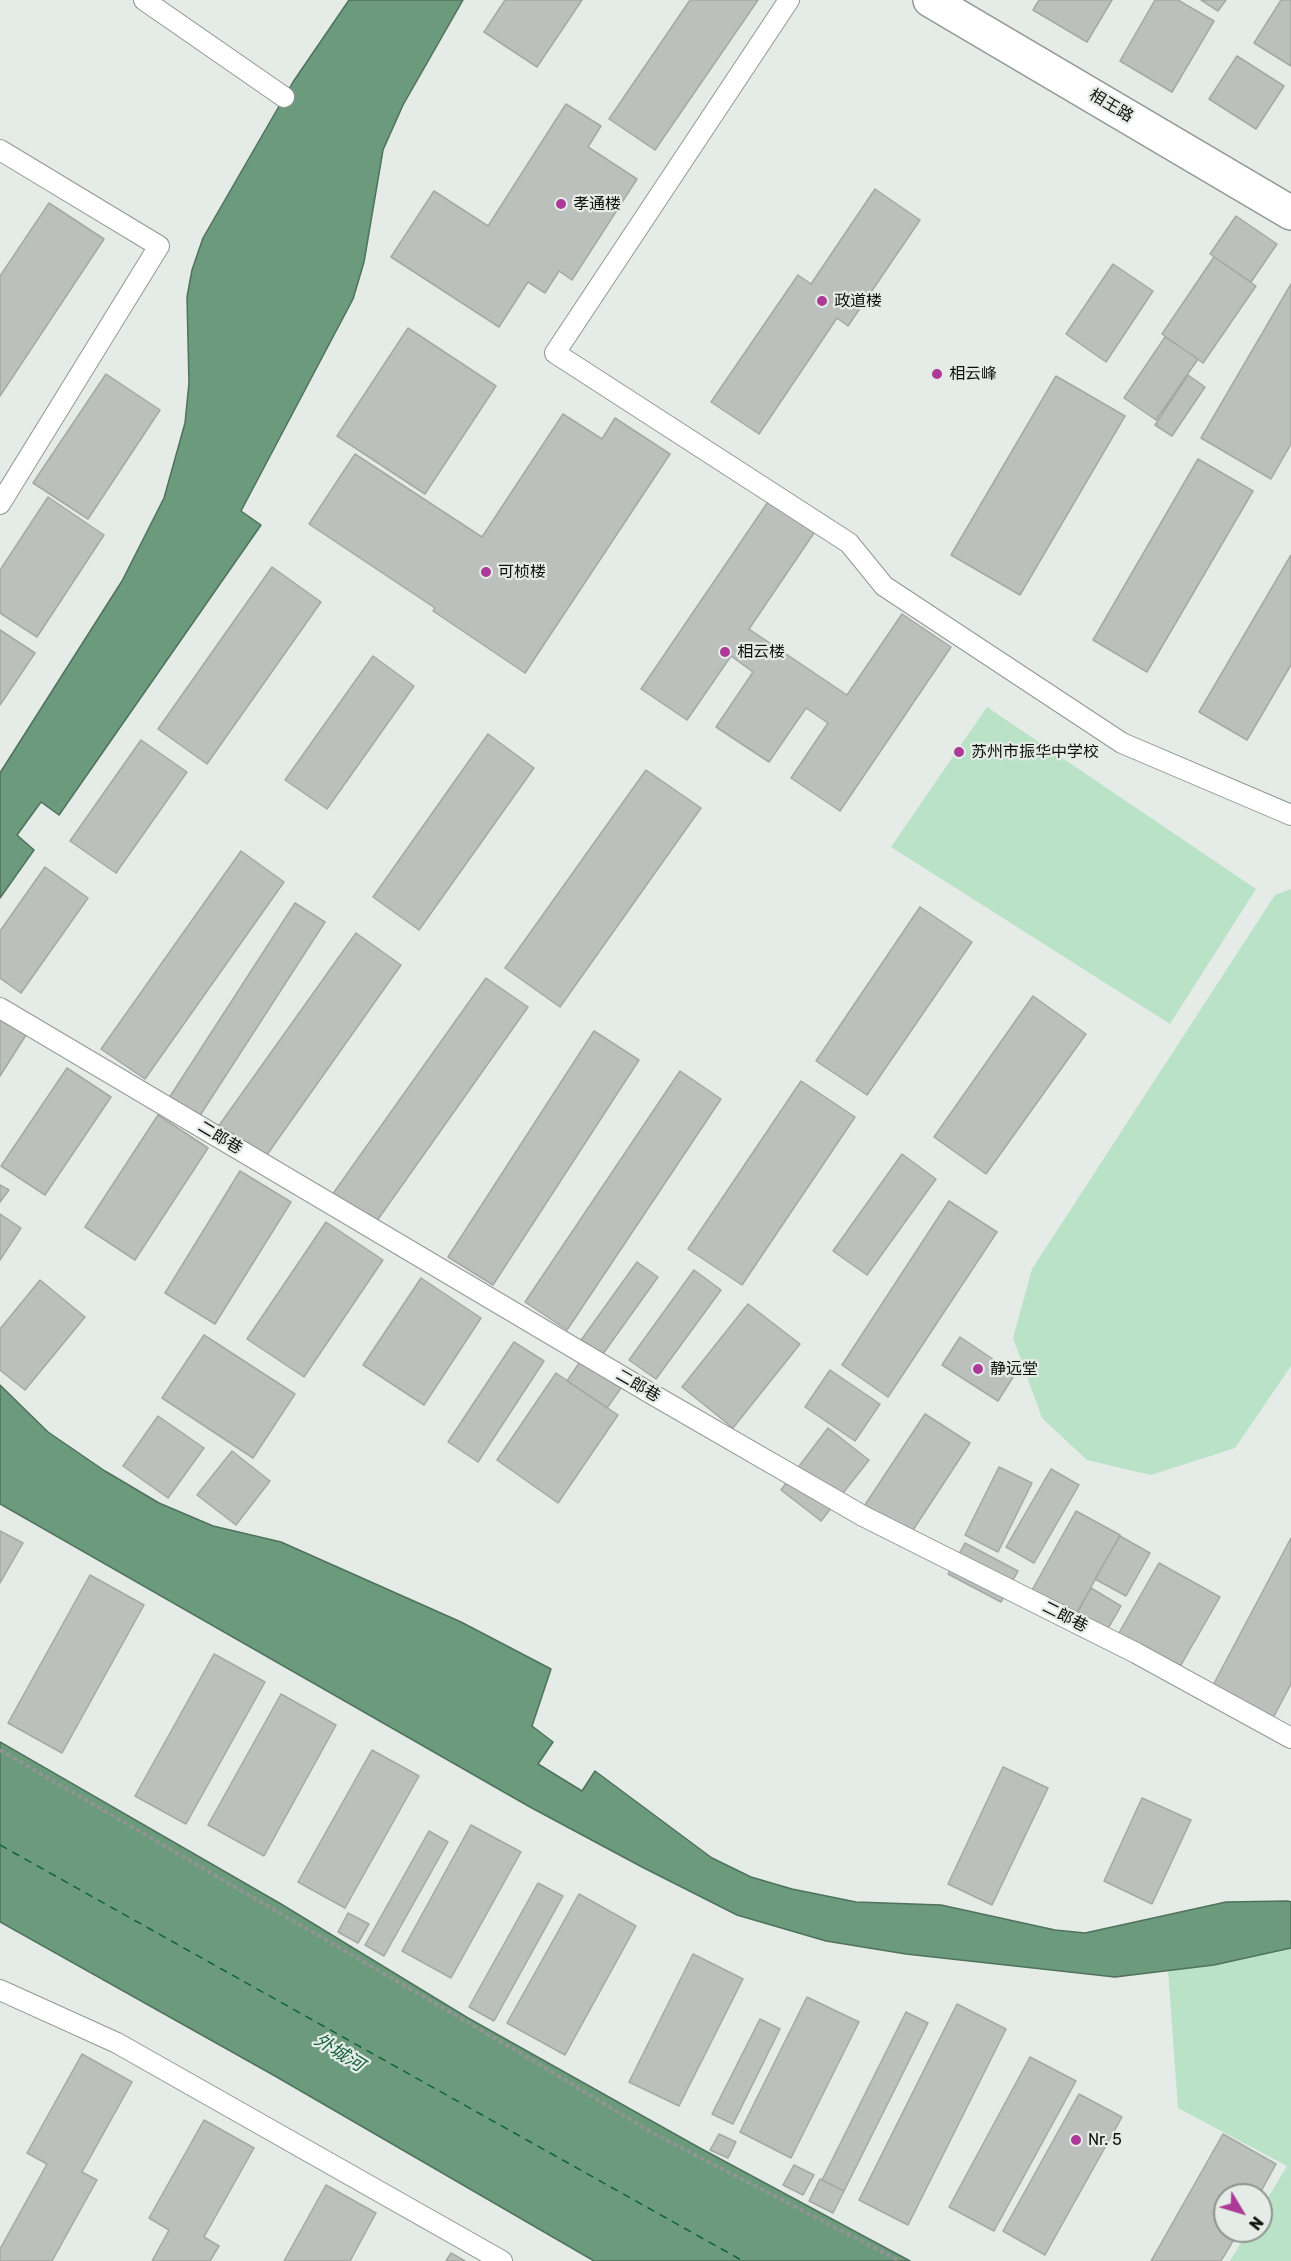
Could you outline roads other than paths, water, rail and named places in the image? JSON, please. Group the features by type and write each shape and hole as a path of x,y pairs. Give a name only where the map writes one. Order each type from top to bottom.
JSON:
{"street":[{"name":"相王路","path":"930,0 1291,213"}],"lane":[{"path":"144,0 284,97"},
{"path":"789,0 555,353 849,543 884,586 1122,743 1291,815"},
{"path":"0,150 159,246 0,504"},
{"name":"二郎巷","path":"0,1008 650,1393 863,1516 1136,1653 1291,1738"},
{"path":"0,1990 117,2043 502,2261"}],"water":[{"path":"349,0 463,0 403,105 383,150 364,262 353,299 241,511 261,525 59,815 41,802 17,835 34,850 0,898 0,773 122,581 164,498 185,423 189,383 187,297 192,270 203,238 293,82"},
{"path":"0,1385 48,1432 105,1471 159,1503 213,1526 281,1542 461,1622 551,1669 532,1726 553,1742 538,1764 582,1791 595,1771 712,1858 751,1877 792,1889 856,1902 941,1905 1055,1930 1085,1933 1226,1902 1288,1901 1291,1902 1291,1948 1214,1965 1115,1977 906,1954 826,1941 737,1915 530,1807 0,1504"},
{"name":"外城河","path":"0,1742 281,1904 468,2018 698,2147 910,2261 594,2261 275,2076 0,1922"}],"place":[{"name":"孝通楼","path":"561,204"},
{"name":"政道楼","path":"822,301"},
{"name":"相云峰","path":"937,374"},
{"name":"可桢楼","path":"486,572"},
{"name":"相云楼","path":"725,652"},
{"name":"苏州市振华中学校","path":"959,752"},
{"name":"静远堂","path":"978,1369"},
{"name":"Nr. 5","path":"1076,2140"}]}
